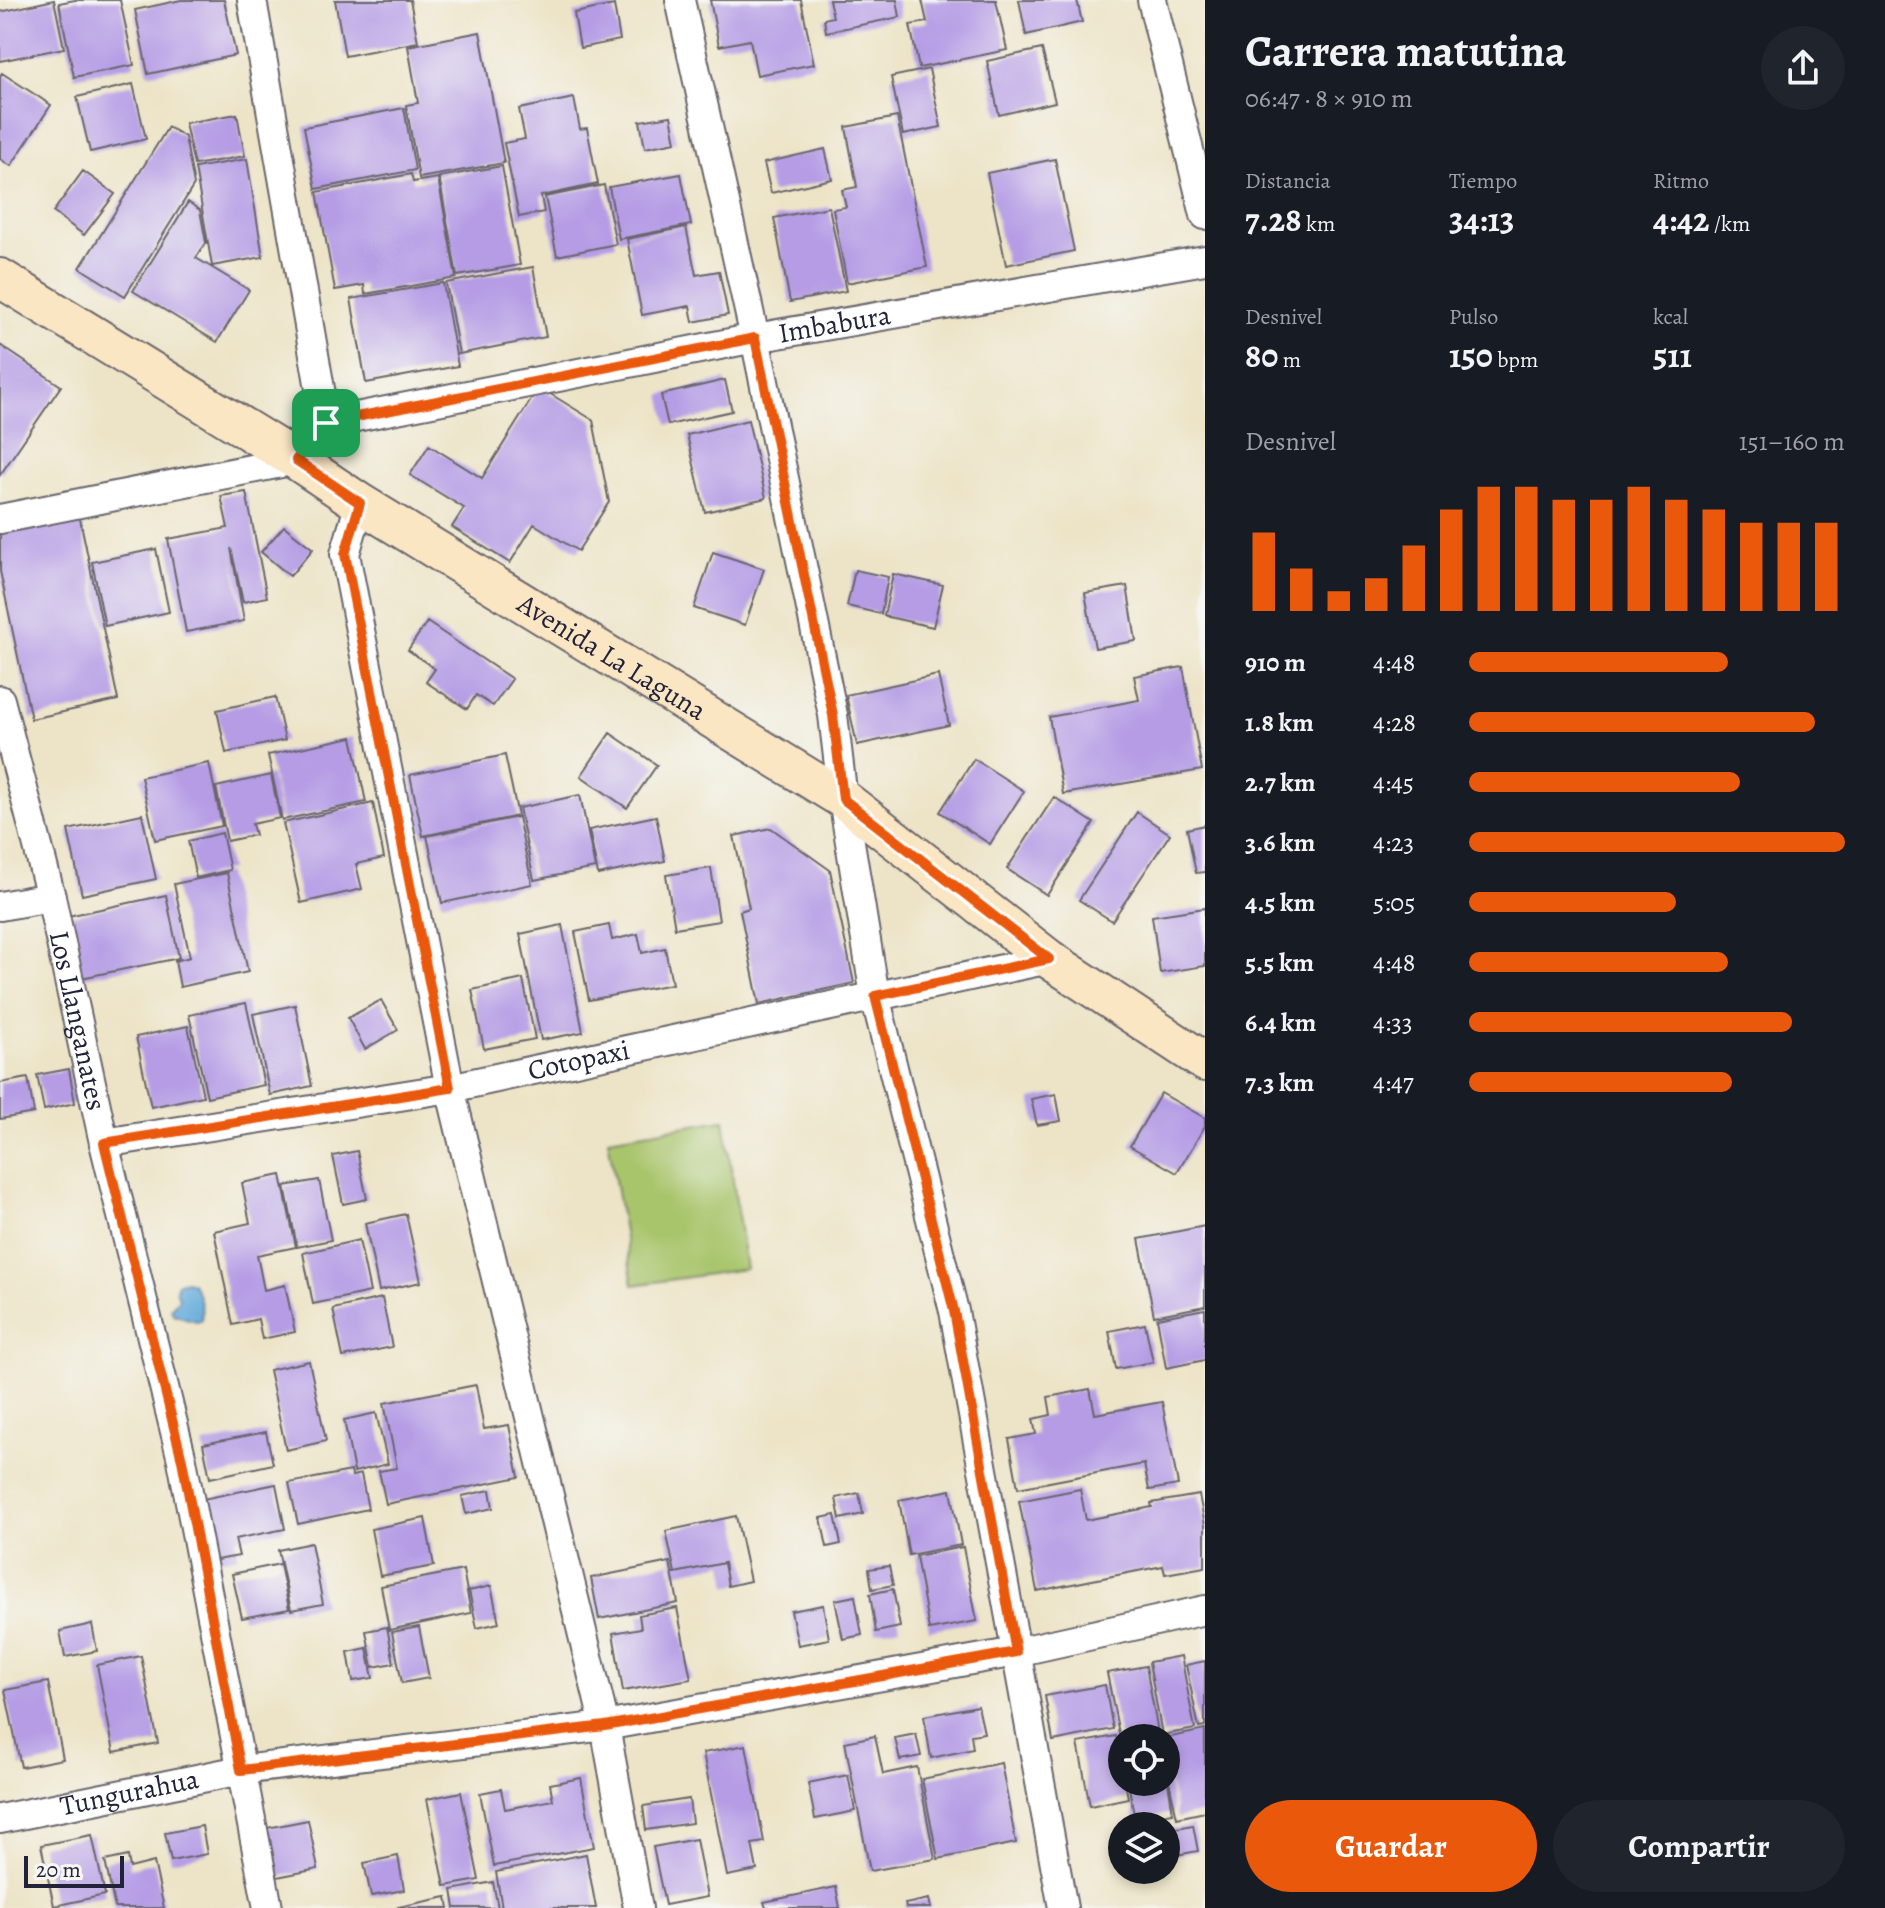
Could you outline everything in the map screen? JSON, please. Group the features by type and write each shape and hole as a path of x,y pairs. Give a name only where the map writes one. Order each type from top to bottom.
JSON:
{"street":[{"path":"0,519 296,460 326,423 252,0"},
{"path":"680,0 755,338 833,715 843,799 875,996 954,1311 1063,1908"},
{"path":"1152,0 1205,215"},
{"name":"Imbabura","path":"326,423 755,338 1205,260"},
{"name":"Avenida La Laguna","path":"0,278 843,799 1049,959 1205,1062"},
{"path":"360,503 345,554 450,1088 605,1726 638,1908"},
{"name":"Los Llanganates","path":"0,700 51,897 104,1143 182,1460 268,1908"},
{"path":"0,906 51,897"},
{"name":"Cotopaxi","path":"104,1143 450,1088 1049,959"},
{"name":"Tungurahua","path":"0,1819 241,1770 605,1726 1016,1652 1205,1610"}],"green space":[{"path":"724,1120 746,1269 633,1285 608,1139"}],"water":[{"path":"178,1283 192,1283 199,1296 201,1321 173,1314 171,1308 179,1298 176,1290"}],"building":[{"path":"54,0 64,48 0,61 0,12"},
{"path":"120,0 134,65 74,77 59,3"},
{"path":"181,0 224,0 236,55 148,74 135,10"},
{"path":"335,0 410,0 418,42 345,56"},
{"path":"710,0 801,0 814,64 757,75 750,40 719,46"},
{"path":"829,0 897,0 900,17 826,32 824,19 833,17"},
{"path":"922,0 996,0 1007,50 919,68 910,25 927,22"},
{"path":"1019,0 1077,0 1082,22 1026,35"},
{"path":"614,5 620,40 580,48 574,13"},
{"path":"480,32 504,163 419,178 406,105 418,103 408,46"},
{"path":"1042,49 1055,102 999,115 987,61"},
{"path":"929,69 941,127 903,135 891,77"},
{"path":"2,73 51,105 11,166 0,159"},
{"path":"133,84 146,139 90,152 77,97"},
{"path":"574,98 580,129 587,128 598,184 541,196 544,212 519,217 504,143 525,139 519,109"},
{"path":"404,108 415,170 316,189 304,127"},
{"path":"237,114 245,156 194,165 185,123"},
{"path":"671,116 676,142 645,148 640,121"},
{"path":"897,117 927,267 847,283 833,209 846,207 842,190 857,187 846,127"},
{"path":"168,127 185,137 194,185 125,296 80,268"},
{"path":"825,149 832,179 771,193 764,163"},
{"path":"247,159 263,257 212,266 195,168"},
{"path":"1055,159 1074,251 1006,265 987,173"},
{"path":"502,166 520,265 457,276 439,177"},
{"path":"83,171 115,194 84,235 53,212"},
{"path":"411,174 413,182 438,178 456,278 365,294 364,285 335,290 317,192"},
{"path":"681,174 691,225 619,239 609,187"},
{"path":"604,185 616,244 557,256 545,197"},
{"path":"188,202 200,210 206,243 196,258 249,290 217,342 133,291"},
{"path":"829,207 846,291 790,302 774,218"},
{"path":"686,227 696,275 719,271 728,315 693,322 690,306 642,315 627,239"},
{"path":"533,267 546,337 459,354 446,283"},
{"path":"443,283 458,366 366,383 351,299"},
{"path":"0,345 61,386 0,475"},
{"path":"725,380 732,411 668,425 661,395"},
{"path":"539,387 593,420 609,502 578,551 534,524 510,563 452,527 464,508 410,475 429,445 482,478"},
{"path":"748,420 766,498 705,512 687,435"},
{"path":"246,492 267,597 243,602 231,548 244,621 186,632 168,539 228,528 221,496"},
{"path":"79,514 118,700 31,719 0,571 0,531"},
{"path":"284,526 313,549 290,576 261,552"},
{"path":"156,549 169,612 105,626 92,562"},
{"path":"713,552 764,569 745,625 694,608"},
{"path":"855,570 888,577 881,614 847,606"},
{"path":"893,574 943,585 933,627 884,616"},
{"path":"1127,586 1136,641 1095,648 1085,593"},
{"path":"427,622 512,679 493,706 476,695 467,709 426,682 435,669 408,650"},
{"path":"1183,667 1202,770 1063,794 1049,717 1139,700 1134,676"},
{"path":"938,675 949,725 857,745 846,695"},
{"path":"275,697 285,740 226,753 217,710"},
{"path":"610,733 657,765 627,808 581,776"},
{"path":"352,737 366,802 282,820 268,755"},
{"path":"505,755 518,816 423,836 410,775"},
{"path":"974,759 1024,791 990,844 940,812"},
{"path":"209,763 222,826 155,840 141,777"},
{"path":"271,775 280,818 252,824 255,835 227,841 216,787"},
{"path":"580,795 595,868 534,880 519,808"},
{"path":"1054,797 1094,823 1047,895 1007,869"},
{"path":"373,803 384,858 356,864 362,889 301,903 283,823"},
{"path":"1137,812 1170,834 1112,921 1079,900"},
{"path":"142,814 156,879 82,895 68,830"},
{"path":"656,816 665,861 598,875 589,830"},
{"path":"518,817 532,884 442,903 427,836"},
{"path":"1205,825 1205,872 1196,873 1187,829"},
{"path":"771,828 830,870 854,983 759,1004 740,911 749,908 734,836"},
{"path":"222,833 230,870 196,878 188,841"},
{"path":"711,868 719,921 675,928 666,875"},
{"path":"227,873 248,972 180,987 175,961 190,957 174,884"},
{"path":"166,895 179,958 81,978 68,916"},
{"path":"1205,908 1205,966 1160,973 1152,916"},
{"path":"562,925 583,1032 541,1040 520,934"},
{"path":"609,925 612,940 638,934 642,953 665,948 672,984 589,1000 575,932"},
{"path":"523,979 535,1039 484,1049 472,990"},
{"path":"381,1000 398,1030 365,1049 348,1018"},
{"path":"246,1003 264,1085 207,1097 189,1015"},
{"path":"295,1005 312,1086 270,1095 253,1014"},
{"path":"188,1026 203,1096 151,1107 136,1037"},
{"path":"69,1069 75,1103 44,1110 37,1075"},
{"path":"28,1078 34,1113 0,1119 0,1083"},
{"path":"1161,1093 1205,1118 1205,1126 1177,1173 1130,1146"},
{"path":"1056,1094 1061,1121 1037,1125 1031,1099"},
{"path":"357,1151 367,1199 343,1204 333,1156"},
{"path":"281,1175 296,1247 257,1255 264,1290 285,1285 295,1332 262,1339 258,1319 233,1325 214,1231 250,1223 242,1183"},
{"path":"319,1180 331,1240 297,1247 285,1186"},
{"path":"406,1214 421,1282 379,1291 365,1223"},
{"path":"1205,1226 1205,1306 1154,1316 1139,1239"},
{"path":"359,1240 370,1292 313,1304 303,1253"},
{"path":"382,1298 392,1347 343,1357 333,1309"},
{"path":"1205,1309 1205,1360 1166,1368 1157,1318"},
{"path":"1145,1324 1153,1362 1116,1369 1109,1331"},
{"path":"309,1361 326,1441 286,1450 269,1370"},
{"path":"476,1385 484,1429 509,1425 519,1477 386,1504 379,1471 397,1468 384,1403"},
{"path":"1090,1389 1095,1414 1162,1402 1178,1485 1149,1490 1144,1464 1018,1488 1009,1439 1036,1434 1033,1419 1051,1415 1048,1397"},
{"path":"376,1413 388,1464 354,1472 344,1420"},
{"path":"266,1432 273,1464 210,1478 203,1444"},
{"path":"351,1471 352,1476 361,1474 368,1509 298,1524 289,1483"},
{"path":"276,1484 285,1529 235,1539 239,1556 211,1561 198,1500"},
{"path":"1080,1489 1086,1520 1152,1507 1151,1503 1199,1495 1205,1525 1205,1567 1165,1574 1163,1566 1037,1591 1019,1501"},
{"path":"490,1490 493,1508 466,1514 462,1496"},
{"path":"951,1490 961,1545 909,1555 899,1500"},
{"path":"859,1493 863,1514 840,1519 836,1498"},
{"path":"835,1515 841,1544 827,1547 821,1518"},
{"path":"736,1516 750,1581 728,1586 724,1563 675,1573 666,1531"},
{"path":"425,1518 434,1566 380,1576 371,1529"},
{"path":"311,1543 323,1604 291,1610 278,1550"},
{"path":"963,1547 977,1621 929,1630 916,1556"},
{"path":"670,1562 678,1603 599,1619 591,1578"},
{"path":"280,1564 289,1609 242,1618 232,1574"},
{"path":"889,1566 893,1585 872,1589 869,1569"},
{"path":"463,1570 471,1613 389,1630 381,1586"},
{"path":"491,1586 499,1623 477,1628 469,1591"},
{"path":"893,1589 900,1627 876,1632 870,1594"},
{"path":"855,1596 862,1635 843,1639 835,1600"},
{"path":"823,1605 829,1639 798,1645 791,1611"},
{"path":"677,1608 691,1679 623,1691 613,1633 641,1628 639,1615"},
{"path":"92,1624 97,1651 65,1657 60,1631"},
{"path":"387,1627 394,1663 373,1667 366,1631"},
{"path":"419,1627 429,1678 402,1683 392,1632"},
{"path":"367,1648 373,1678 353,1681 348,1652"},
{"path":"141,1656 158,1743 114,1752 97,1665"},
{"path":"1181,1656 1195,1729 1180,1732 1180,1724 1160,1724 1149,1662"},
{"path":"1205,1661 1205,1727 1199,1728 1186,1665"},
{"path":"1146,1666 1156,1724 1117,1724 1107,1673"},
{"path":"48,1682 63,1759 21,1767 5,1690"},
{"path":"1105,1685 1112,1724 1108,1724 1108,1730 1053,1741 1045,1696"},
{"path":"978,1706 984,1733 971,1735 973,1749 931,1758 924,1716"},
{"path":"1205,1730 1205,1812 1180,1817 1172,1796 1180,1796 1180,1735"},
{"path":"916,1734 921,1756 900,1760 895,1738"},
{"path":"875,1736 883,1774 917,1767 935,1859 870,1871 845,1742"},
{"path":"1108,1737 1108,1796 1128,1798 1090,1806 1078,1743"},
{"path":"746,1745 764,1842 752,1844 757,1870 727,1876 703,1753"},
{"path":"1001,1763 1016,1843 938,1859 922,1779"},
{"path":"848,1775 855,1811 815,1819 808,1783"},
{"path":"581,1778 594,1847 494,1866 480,1793 501,1789 505,1809 553,1800 550,1784"},
{"path":"461,1792 479,1880 445,1886 427,1799"},
{"path":"1131,1796 1170,1796 1173,1812 1134,1812"},
{"path":"689,1799 692,1823 646,1830 643,1806"},
{"path":"308,1820 318,1869 277,1877 267,1828"},
{"path":"1193,1825 1198,1851 1180,1854 1180,1827"},
{"path":"202,1826 207,1854 171,1861 165,1833"},
{"path":"92,1835 105,1895 54,1906 41,1845"},
{"path":"696,1839 707,1897 665,1905 653,1847"},
{"path":"586,1854 596,1908 502,1908 496,1872"},
{"path":"128,1856 130,1868 154,1862 164,1908 115,1908 105,1861"},
{"path":"398,1856 404,1890 371,1896 364,1863"},
{"path":"493,1882 498,1908 455,1908 452,1890"},
{"path":"836,1887 840,1908 766,1908 764,1902"},
{"path":"447,1897 449,1908 398,1908 398,1907"},
{"path":"929,1899 931,1908 906,1908 905,1904"}],"route":[{"path":"755,338 833,715 843,799 1049,959 875,996 954,1311 1016,1652 605,1726 241,1770 182,1460 104,1143 450,1088 345,554 360,503 296,460 326,423 755,338"}]}
